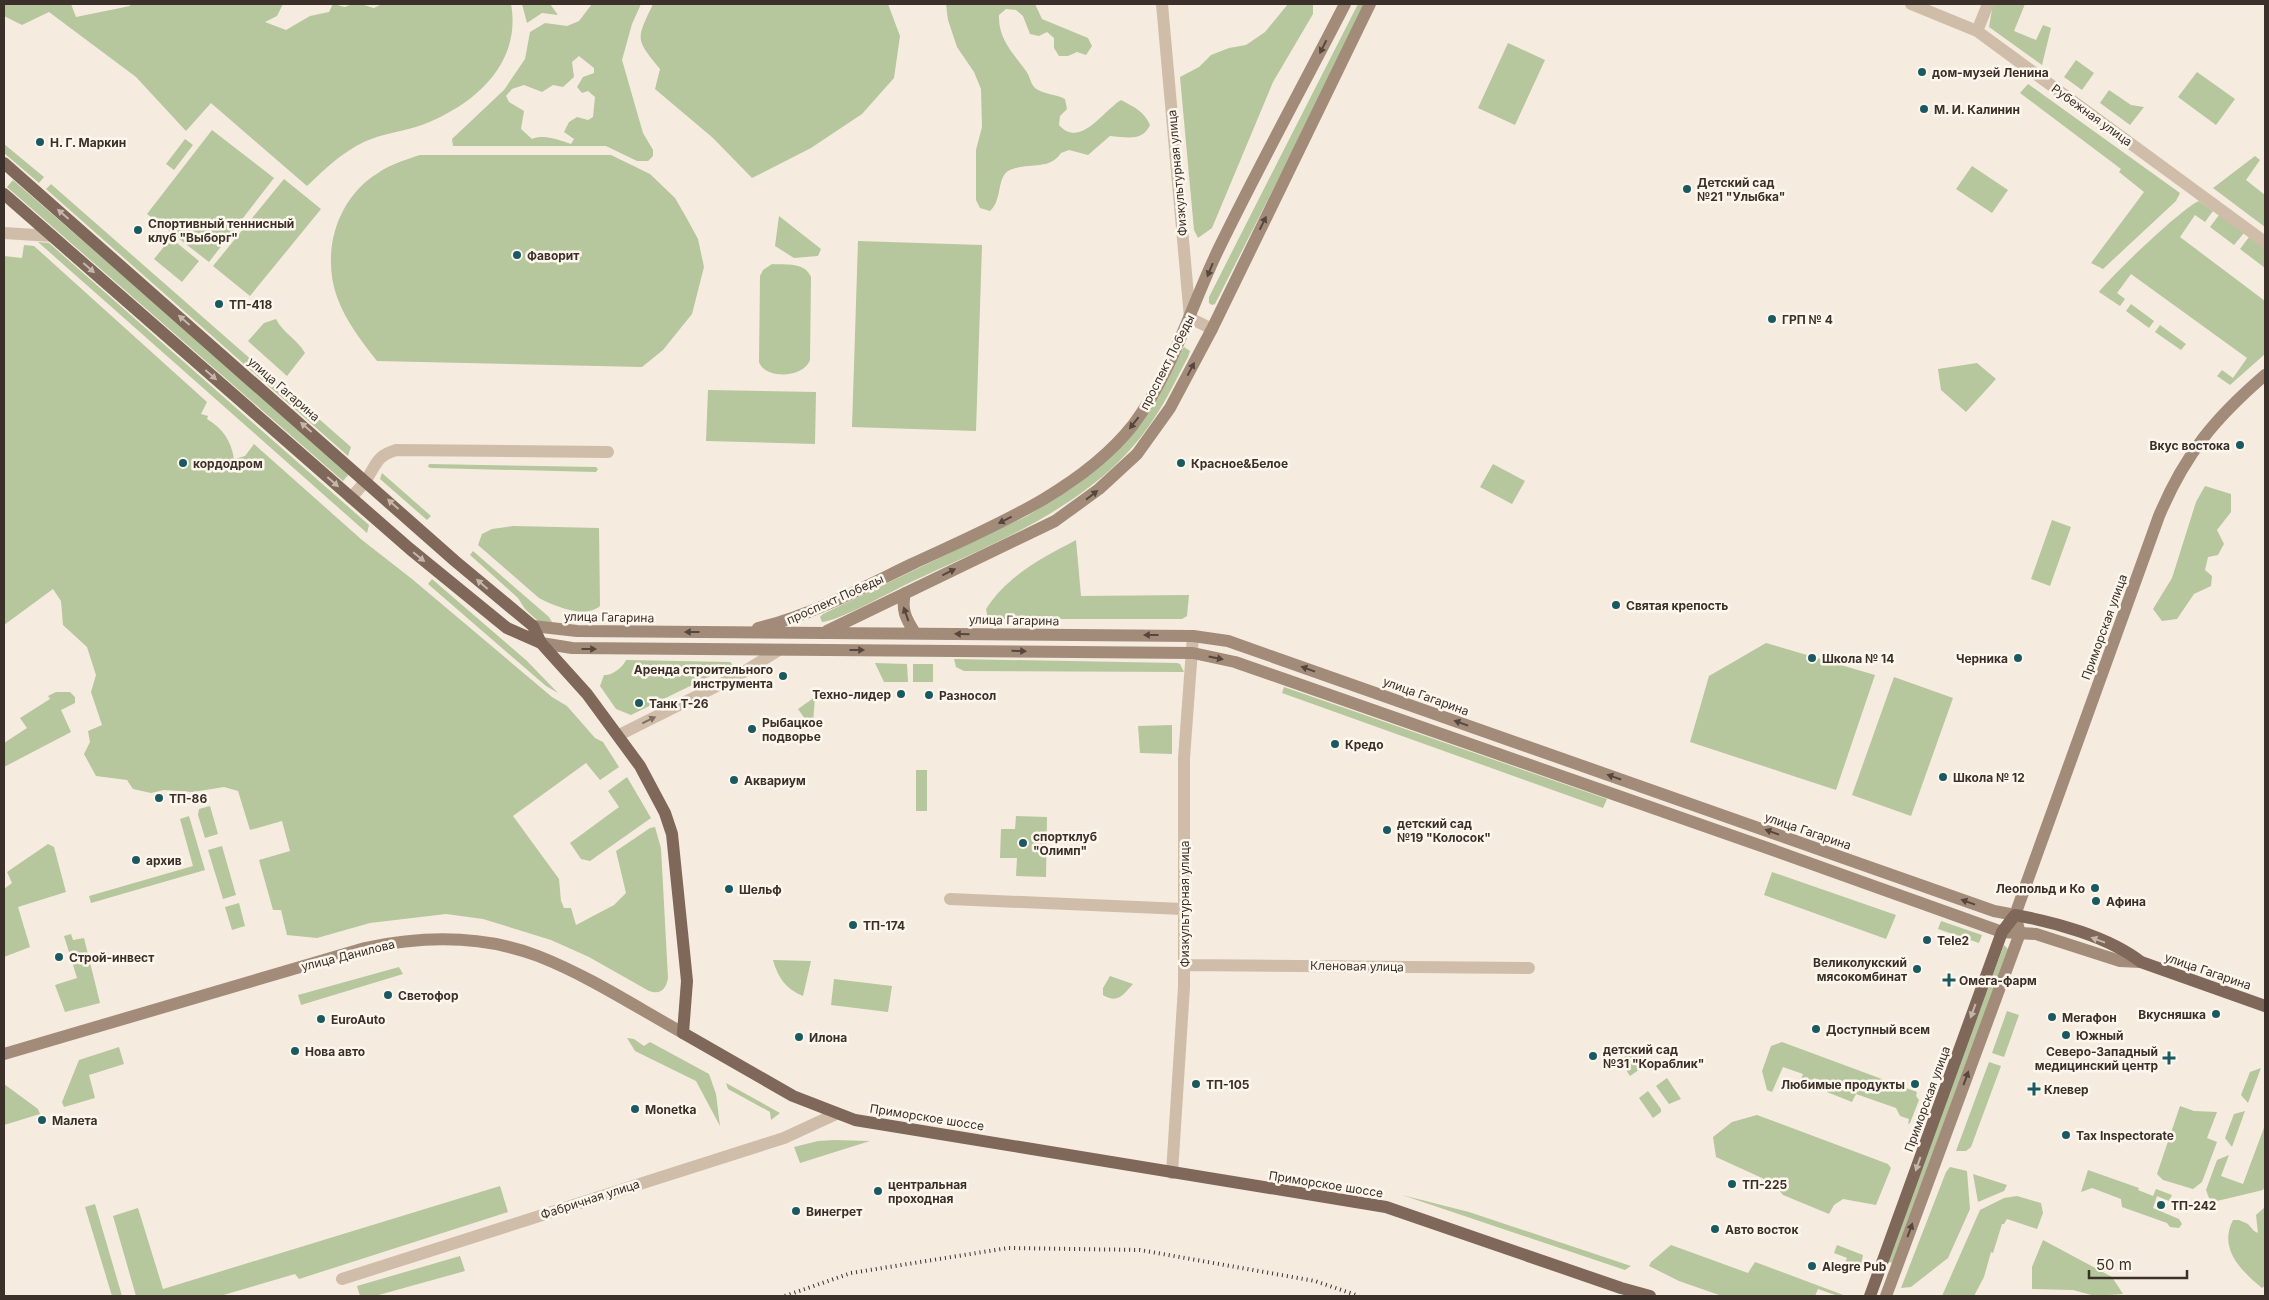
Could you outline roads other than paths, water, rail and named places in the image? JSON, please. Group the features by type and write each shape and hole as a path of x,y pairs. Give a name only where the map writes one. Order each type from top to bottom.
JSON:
{"main road":[{"name":"проспект Победы","path":"740,633 781,622 818,609 1040,502 1082,472 1125,433 1146,406 1190,318 1219,247 1345,4"},
{"name":"проспект Победы","path":"779,650 824,633 1055,521 1099,490 1137,454 1170,408 1212,329 1370,4"},
{"name":"улица Гагарина","path":"4,163 366,480 455,561 533,626 577,632 1193,636 1228,641 1994,911 2041,919 2124,949 2141,962"},
{"name":"улица Гагарина","path":"4,194 351,498 507,628 541,643 572,648 1192,653 1235,662 2002,932 2036,934 2120,961 2141,962 2265,1006"},
{"name":"Приморская улица","path":"1870,1296 2002,932 2015,915 2106,659 2168,495 2182,468 2203,436 2236,400 2265,375"},
{"path":"905,593 904,614 915,633"},
{"path":"818,609 814,618 835,650"},
{"path":"533,626 541,643 587,694 619,735 655,792 665,813 674,846 687,981 683,1033"},
{"path":"1886,1296 2020,933 2015,915"},
{"name":"улица Данилова","path":"4,1054 365,948 393,942 450,939 501,946 538,956 605,989 683,1033"},
{"name":"Приморское шоссе","path":"683,1033 763,1080 836,1114 855,1120 1386,1207 1621,1288 1650,1296"},
{"name":"Приморское шоссе","path":"1621,1288 1635,1296"}],"street":[{"name":"Физкультурная улица","path":"1162,4 1190,318"},
{"name":"Рубежная улица","path":"1911,4 1977,31 2265,242"},
{"path":"1977,31 1988,4"},
{"path":"4,233 52,236"},
{"path":"1190,318 1212,329"},
{"path":"351,498 366,480 376,462 384,454 396,450 608,452"},
{"name":"Физкультурная улица","path":"1172,1173 1184,965 1184,758 1193,636"},
{"path":"619,735 738,676 779,650"},
{"path":"950,899 1183,909"},
{"name":"Кленовая улица","path":"1184,965 1529,968"},
{"name":"Фабричная улица","path":"342,1279 784,1138 836,1114"},
{"path":"1879,1271 1893,1276"}],"railway":[{"path":"785,1296 851,1273 1008,1248 1140,1250 1315,1281 1359,1296"}],"place":[{"name":"дом-музей Ленина","path":"1922,72"},
{"name":"М. И. Калинин","path":"1924,109"},
{"name":"Н. Г. Маркин","path":"40,142"},
{"name":"Детский сад №21 \"Улыбка\"","path":"1687,189"},
{"name":"Спортивный теннисный клуб \"Выборг\"","path":"138,230"},
{"name":"Фаворит","path":"517,255"},
{"name":"ТП-418","path":"219,304"},
{"name":"ГРП № 4","path":"1772,319"},
{"name":"Вкус востока","path":"2240,445"},
{"name":"кордодром","path":"183,463"},
{"name":"Красное&Белое","path":"1181,463"},
{"name":"Святая крепость","path":"1616,605"},
{"name":"Школа № 14","path":"1812,658"},
{"name":"Черника","path":"2018,658"},
{"name":"Аренда строительного инструмента","path":"783,676"},
{"name":"Техно-лидер","path":"901,694"},
{"name":"Разносол","path":"929,695"},
{"name":"Танк Т-26","path":"639,703"},
{"name":"Рыбацкое подворье","path":"752,729"},
{"name":"Кредо","path":"1335,744"},
{"name":"Школа № 12","path":"1943,777"},
{"name":"Аквариум","path":"734,780"},
{"name":"ТП-86","path":"159,798"},
{"name":"детский сад №19 \"Колосок\"","path":"1387,830"},
{"name":"спортклуб \"Олимп\"","path":"1023,843"},
{"name":"архив","path":"136,860"},
{"name":"Леопольд и Ко","path":"2095,888"},
{"name":"Шельф","path":"729,889"},
{"name":"Афина","path":"2096,901"},
{"name":"ТП-174","path":"853,925"},
{"name":"Tele2","path":"1927,940"},
{"name":"Строй-инвест","path":"59,957"},
{"name":"Великолукский мясокомбинат","path":"1917,969"},
{"name":"Омега-фарм","path":"1949,980"},
{"name":"Светофор","path":"388,995"},
{"name":"Вкусняшка","path":"2216,1014"},
{"name":"Мегафон","path":"2052,1017"},
{"name":"EuroAuto","path":"321,1019"},
{"name":"Доступный всем","path":"1816,1029"},
{"name":"Южный","path":"2066,1035"},
{"name":"Илона","path":"799,1037"},
{"name":"Нова авто","path":"295,1051"},
{"name":"детский сад №31 \"Кораблик\"","path":"1593,1056"},
{"name":"Северо-Западный медицинский центр","path":"2169,1058"},
{"name":"ТП-105","path":"1196,1084"},
{"name":"Любимые продукты","path":"1915,1084"},
{"name":"Клевер","path":"2034,1089"},
{"name":"Monetka","path":"635,1109"},
{"name":"Малета","path":"42,1120"},
{"name":"Tax Inspectorate","path":"2066,1135"},
{"name":"ТП-225","path":"1732,1184"},
{"name":"центральная проходная","path":"878,1191"},
{"name":"ТП-242","path":"2161,1205"},
{"name":"Винегрет","path":"796,1211"},
{"name":"Авто восток","path":"1715,1229"},
{"name":"Alegre Pub","path":"1812,1266"}]}
